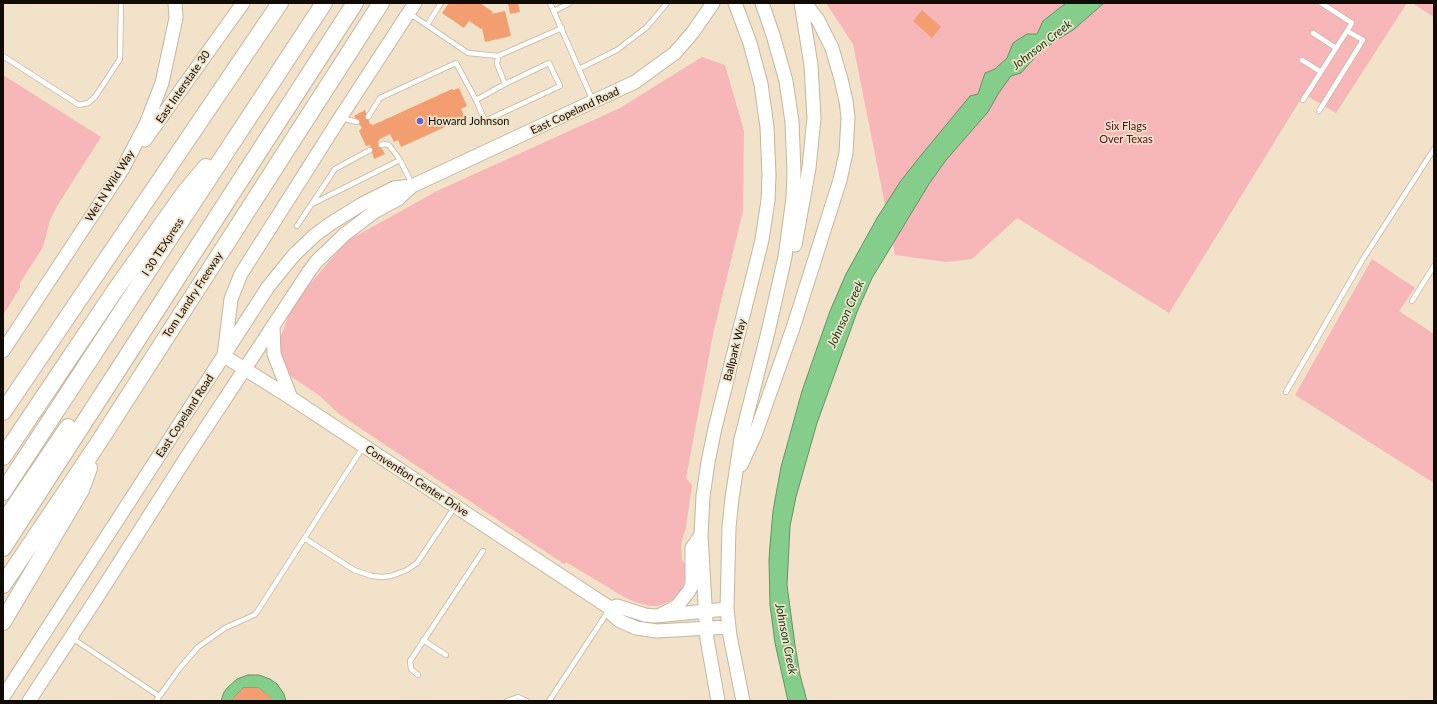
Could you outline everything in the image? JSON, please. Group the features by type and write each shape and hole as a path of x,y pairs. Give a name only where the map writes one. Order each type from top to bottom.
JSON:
{"highway":[{"path":"3,412 280,3"},
{"name":"I 30 TEXpress","path":"3,492 324,3"},
{"name":"I 30 TEXpress","path":"3,523 79,412 345,3"},
{"path":"3,548 355,3"},
{"name":"Tom Landry Freeway","path":"3,585 97,445 381,3"},
{"path":"3,457 114,292 185,192 252,114"},
{"path":"3,622 81,490 97,445"}],"main road":[{"name":"Wet N Wild Way","path":"3,351 122,170 146,124 162,83 176,18 175,3"},
{"name":"East Interstate 30","path":"122,170 162,117 243,3"},
{"name":"East Copeland Road","path":"29,701 308,273 324,255 345,234 360,222 374,212 398,199 412,186 635,82 664,62 679,48 693,32 713,3"},
{"name":"Ballpark Way","path":"718,701 710,656 705,612 701,535 703,496 715,428 757,266 768,200 768,149 765,107 761,84 750,43 735,3"},
{"path":"743,701 728,627 729,527 734,481 745,424 768,332 788,235 794,172 794,148 789,102 781,63 762,3"},
{"path":"768,332 790,270 796,244 809,168 813,134 813,82 807,33 801,3"},
{"path":"734,481 755,435 793,328 840,180 846,154 848,117 841,79 832,48 818,20 805,3"},
{"path":"224,356 231,299 241,274 412,8"},
{"name":"East Copeland Road","path":"3,697 60,606 281,271 294,255 315,235 330,224 362,204 394,188 412,186"},
{"path":"273,326 274,354 291,398"},
{"name":"Convention Center Drive","path":"224,356 291,398 610,608 612,614 627,625 646,630 668,631 728,627"},
{"path":"655,616 672,609 682,602 689,591 692,585 692,548 701,535"},
{"name":"Convention Center Drive","path":"610,608 617,606 645,615 655,616 727,609"}],"lane":[{"path":"3,56 79,105 88,103 95,97 120,59 121,3"},
{"path":"427,25 442,3"},
{"path":"550,3 594,102"},
{"path":"554,11 570,3"},
{"path":"579,69 617,50 647,27 667,3"},
{"path":"1302,100 1352,23 1321,3"},
{"path":"412,8 427,25 468,53 498,56 562,28"},
{"path":"1319,111 1363,40 1348,31"},
{"path":"1313,33 1336,48"},
{"path":"498,56 497,64 505,84"},
{"path":"1302,60 1321,72"},
{"path":"368,117 380,98 456,63 476,100 485,121 560,86 549,63 476,100"},
{"path":"340,118 357,122"},
{"path":"381,145 389,145 400,160 412,186"},
{"path":"1286,392 1363,259 1434,149"},
{"path":"297,226 335,169 370,150"},
{"path":"311,205 400,160"},
{"path":"1412,301 1434,266"},
{"path":"156,701 179,669 198,647 225,628 254,615 257,612 363,446"},
{"path":"304,538 354,570 372,576 391,576 407,570 416,563 455,506"},
{"path":"418,675 411,669 410,661 483,552"},
{"path":"549,701 610,608"},
{"path":"71,638 159,696"},
{"path":"423,640 446,655"},
{"path":"507,701 518,696 527,701"}],"green space":[{"name":"Six Flags Over Texas","path":"826,3 1407,3 1336,113 1304,94 1169,313 1017,218 972,259 947,262 895,255 853,44"},
{"path":"1412,3 1434,3 1434,17"},
{"path":"702,57 725,65 744,131 743,211 713,334 686,478 692,485 686,527 681,544 682,560 686,566 684,583 682,590 676,598 658,606 650,606 624,597 566,562 564,564 339,414 320,396 292,377 285,370 280,362 279,341 289,315 301,294 347,241 437,191 620,108"},
{"path":"3,75 101,137 57,206 50,220 43,247 20,283 20,288 3,315"},
{"path":"1372,259 1415,288 1399,311 1434,334 1434,483 1295,395"}],"water":[{"name":"Johnson Creek","path":"1066,3 1104,3 1073,30 1055,41 1037,55 1021,73 1011,76 998,94 988,112 946,160 929,184 872,278 857,312 817,423 796,497 790,526 787,585 800,675 807,701 788,701 775,643 770,605 769,560 773,511 781,467 802,391 830,311 846,274 877,218 900,182 970,96 978,94 985,73 995,69 1007,58 1013,43 1027,34 1037,34 1043,21"},
{"path":"248,675 259,675 270,679 277,684 284,694 286,701 274,701 259,688 243,688 231,701 221,701 224,692 228,687 237,679"}],"building":[{"path":"449,3 480,3 493,12 491,14 505,11 511,36 485,42 482,28 481,29 469,21 464,28 442,13"},
{"path":"508,3 518,3 520,12 510,14"},
{"path":"922,10 941,27 932,38 913,21"},
{"name":"Howard Johnson","path":"459,88 467,106 461,109 465,118 401,147 398,140 394,142 390,134 380,139 378,142 385,154 374,159 370,145 366,146 359,131 362,128 354,116 365,110 370,124 373,125 452,89"},
{"path":"243,688 259,688 275,701 231,701"}],"place":[{"name":"Howard Johnson","path":"420,121"}]}
